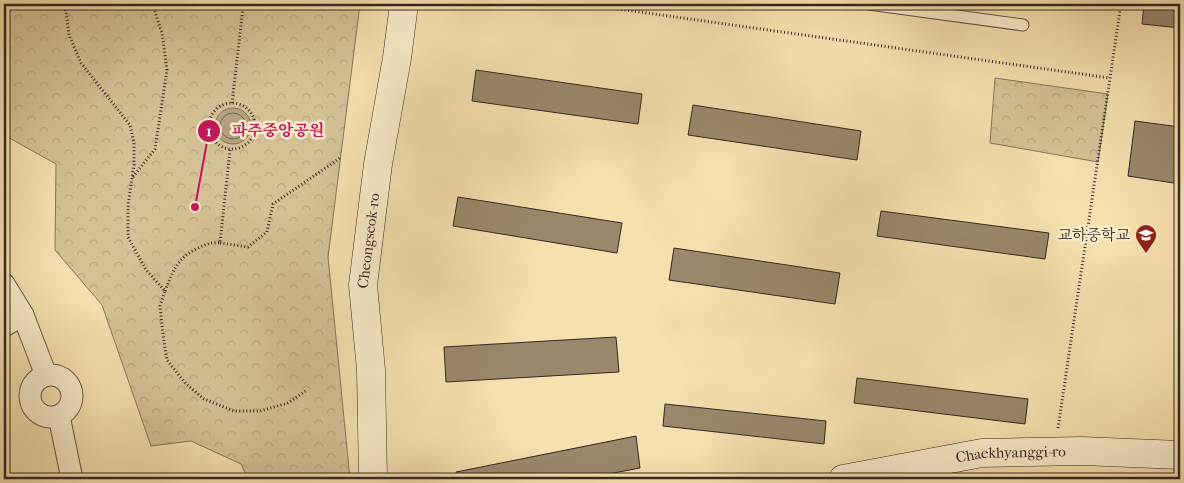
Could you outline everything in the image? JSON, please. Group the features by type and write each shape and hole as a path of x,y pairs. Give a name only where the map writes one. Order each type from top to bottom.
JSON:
{"main road":[{"name":"Cheongseok-ro","path":"373,479 371,370 363,285 378,164 397,58 404,4"},
{"name":"Chaekhyanggi-ro","path":"842,479 982,453 1082,451 1180,455"}],"street":[{"path":"4,284 23,315 46,375"},
{"path":"4,326 23,315"},
{"path":"53,374 60,376 70,386 72,393 70,407 59,416 52,417 39,414 30,402 31,388 40,377 53,374"},
{"path":"59,416 72,479"}],"lane":[{"path":"869,4 1024,25"}],"path":[{"path":"61,4 66,11 69,35 81,63 130,125 134,143 134,165 128,205 128,237 146,270 165,291"},
{"path":"132,178 155,149 167,70 162,33 154,9 150,4"},
{"path":"232,103 243,8 246,4"},
{"path":"583,4 1110,78"},
{"path":"1057,430 1121,4"},
{"path":"232,103 245,107 254,117 255,124 253,137 248,143 237,149 230,150 216,144 209,132 208,125 213,112 225,104 232,103"},
{"path":"220,243 230,150"},
{"path":"307,390 288,403 260,411 234,411 204,399 186,384 167,360 160,306 175,266 187,254 210,242 248,247 267,232 273,204 340,158"}],"green space":[{"path":"4,4 360,4 328,257 350,479 248,479 241,464 191,441 151,446 102,305 55,250 56,164 4,135 7,54 4,50"},
{"path":"995,78 1108,94 1098,162 990,143"}],"water":[{"path":"233,108 245,114 251,126 245,138 233,144 221,138 215,126 221,114"}],"building":[{"path":"1144,4 1180,4 1180,28 1142,24"},
{"path":"476,70 642,94 638,124 472,101"},
{"path":"693,105 861,131 857,160 688,135"},
{"path":"1135,121 1180,127 1180,184 1128,176"},
{"path":"458,197 622,223 617,253 453,226"},
{"path":"881,211 1049,233 1045,259 877,236"},
{"path":"674,248 840,273 835,304 669,280"},
{"path":"616,337 619,372 446,382 444,347"},
{"path":"857,378 1028,399 1025,424 854,403"},
{"path":"665,404 826,421 824,444 663,426"},
{"path":"636,436 640,468 582,479 457,479 456,472"}],"place":[{"name":"파주중앙공원","path":"195,207"},
{"name":"교하중학교","path":"1146,254"}]}
